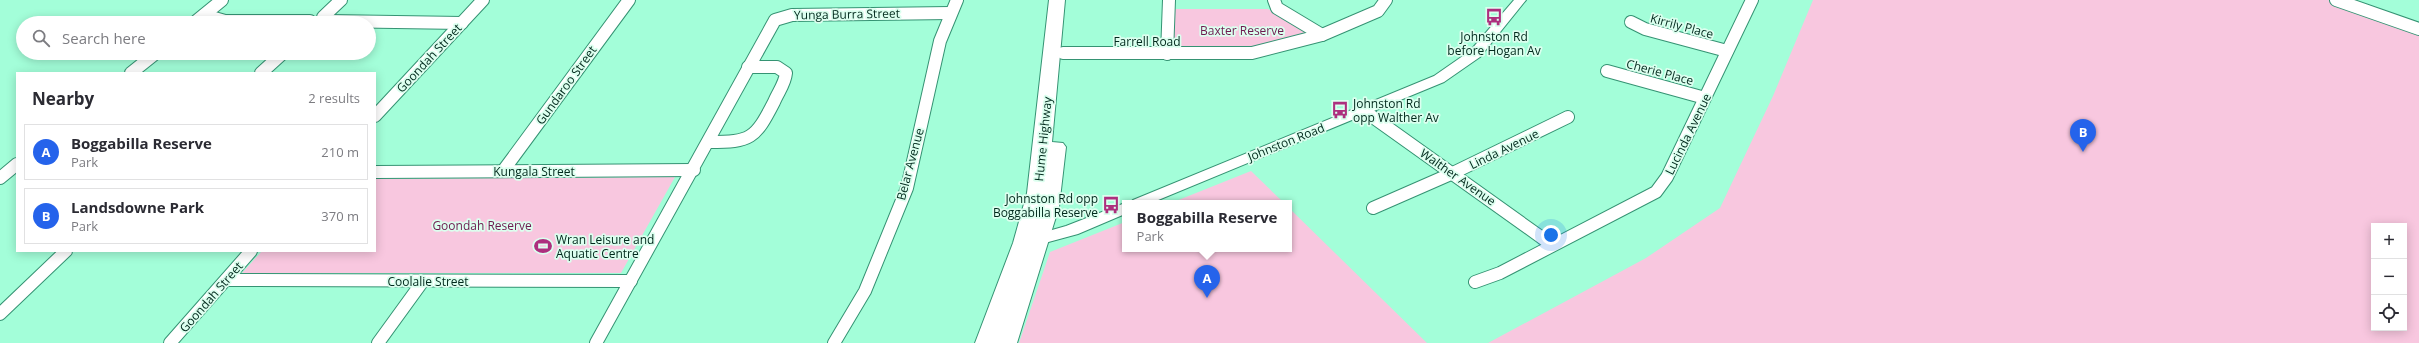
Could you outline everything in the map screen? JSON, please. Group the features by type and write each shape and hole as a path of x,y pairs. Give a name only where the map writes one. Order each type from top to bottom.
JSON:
{"highway":[{"name":"Hume Highway","path":"1005,343 1032,241 1041,169 1050,55 1057,0"},
{"name":"Hume Highway","path":"987,343 1032,241 1054,183 1062,53 1071,0"}],"street":[{"path":"204,15 222,0"},
{"path":"329,16 341,0"},
{"name":"Goondah Street","path":"376,115 483,0"},
{"name":"Gundaroo Street","path":"504,171 629,0"},
{"name":"Belar Avenue","path":"834,343 865,291 907,188 938,48 957,0"},
{"path":"1167,54 1169,0"},
{"path":"1274,0 1277,8 1322,35"},
{"name":"Farrell Road","path":"1062,53 1252,53 1322,35 1378,11 1386,0"},
{"name":"Johnston Road","path":"1145,200 1438,79 1459,68 1483,47 1520,0"},
{"name":"Lucinda Avenue","path":"1475,282 1500,273 1656,192 1668,177 1752,0"},
{"path":"2336,0 2419,29"},
{"name":"Yunga Burra Street","path":"596,343 694,170 772,23 786,16 951,13"},
{"path":"376,21 462,22"},
{"name":"Kirrily Place","path":"1631,22 1645,29 1727,51"},
{"path":"132,72 147,60"},
{"path":"262,72 275,60"},
{"path":"709,142 744,140 754,136 761,128 786,73 777,67 748,67"},
{"name":"Cherie Place","path":"1607,71 1706,98"},
{"name":"Walther Avenue","path":"1363,110 1552,245"},
{"name":"Linda Avenue","path":"1373,208 1453,173 1568,117"},
{"path":"0,178 16,165"},
{"name":"Kungala Street","path":"376,172 694,170"},
{"path":"1032,241 1072,230 1122,209"},
{"path":"0,314 65,252"},
{"name":"Goondah Street","path":"170,343 250,252"},
{"name":"Coolalie Street","path":"226,280 631,281"},
{"path":"378,343 423,281"}],"green space":[{"path":"1813,0 2328,0 2419,32 2419,343 1488,343 1646,258 1720,208 1773,96"},
{"name":"Baxter Reserve","path":"1175,9 1268,9 1311,34 1262,48 1172,51"},
{"path":"1251,171 1281,200 1178,200"},
{"name":"Goondah Reserve","path":"675,177 621,273 242,273 261,252 376,252 376,179"},
{"path":"1292,211 1427,343 1019,343 1050,252 1122,223 1122,252 1292,252"}],"place":[{"name":"Johnston Rd before Hogan Av","path":"1494,17"},
{"name":"Johnston Rd opp Walther Av","path":"1340,110"},
{"name":"Landsdowne Park","path":"2083,152"},
{"name":"Johnston Rd opp Boggabilla Reserve","path":"1111,205"},
{"name":"Wran Leisure and Aquatic Centre","path":"543,246"},
{"name":"Boggabilla Reserve","path":"1207,298"}]}
